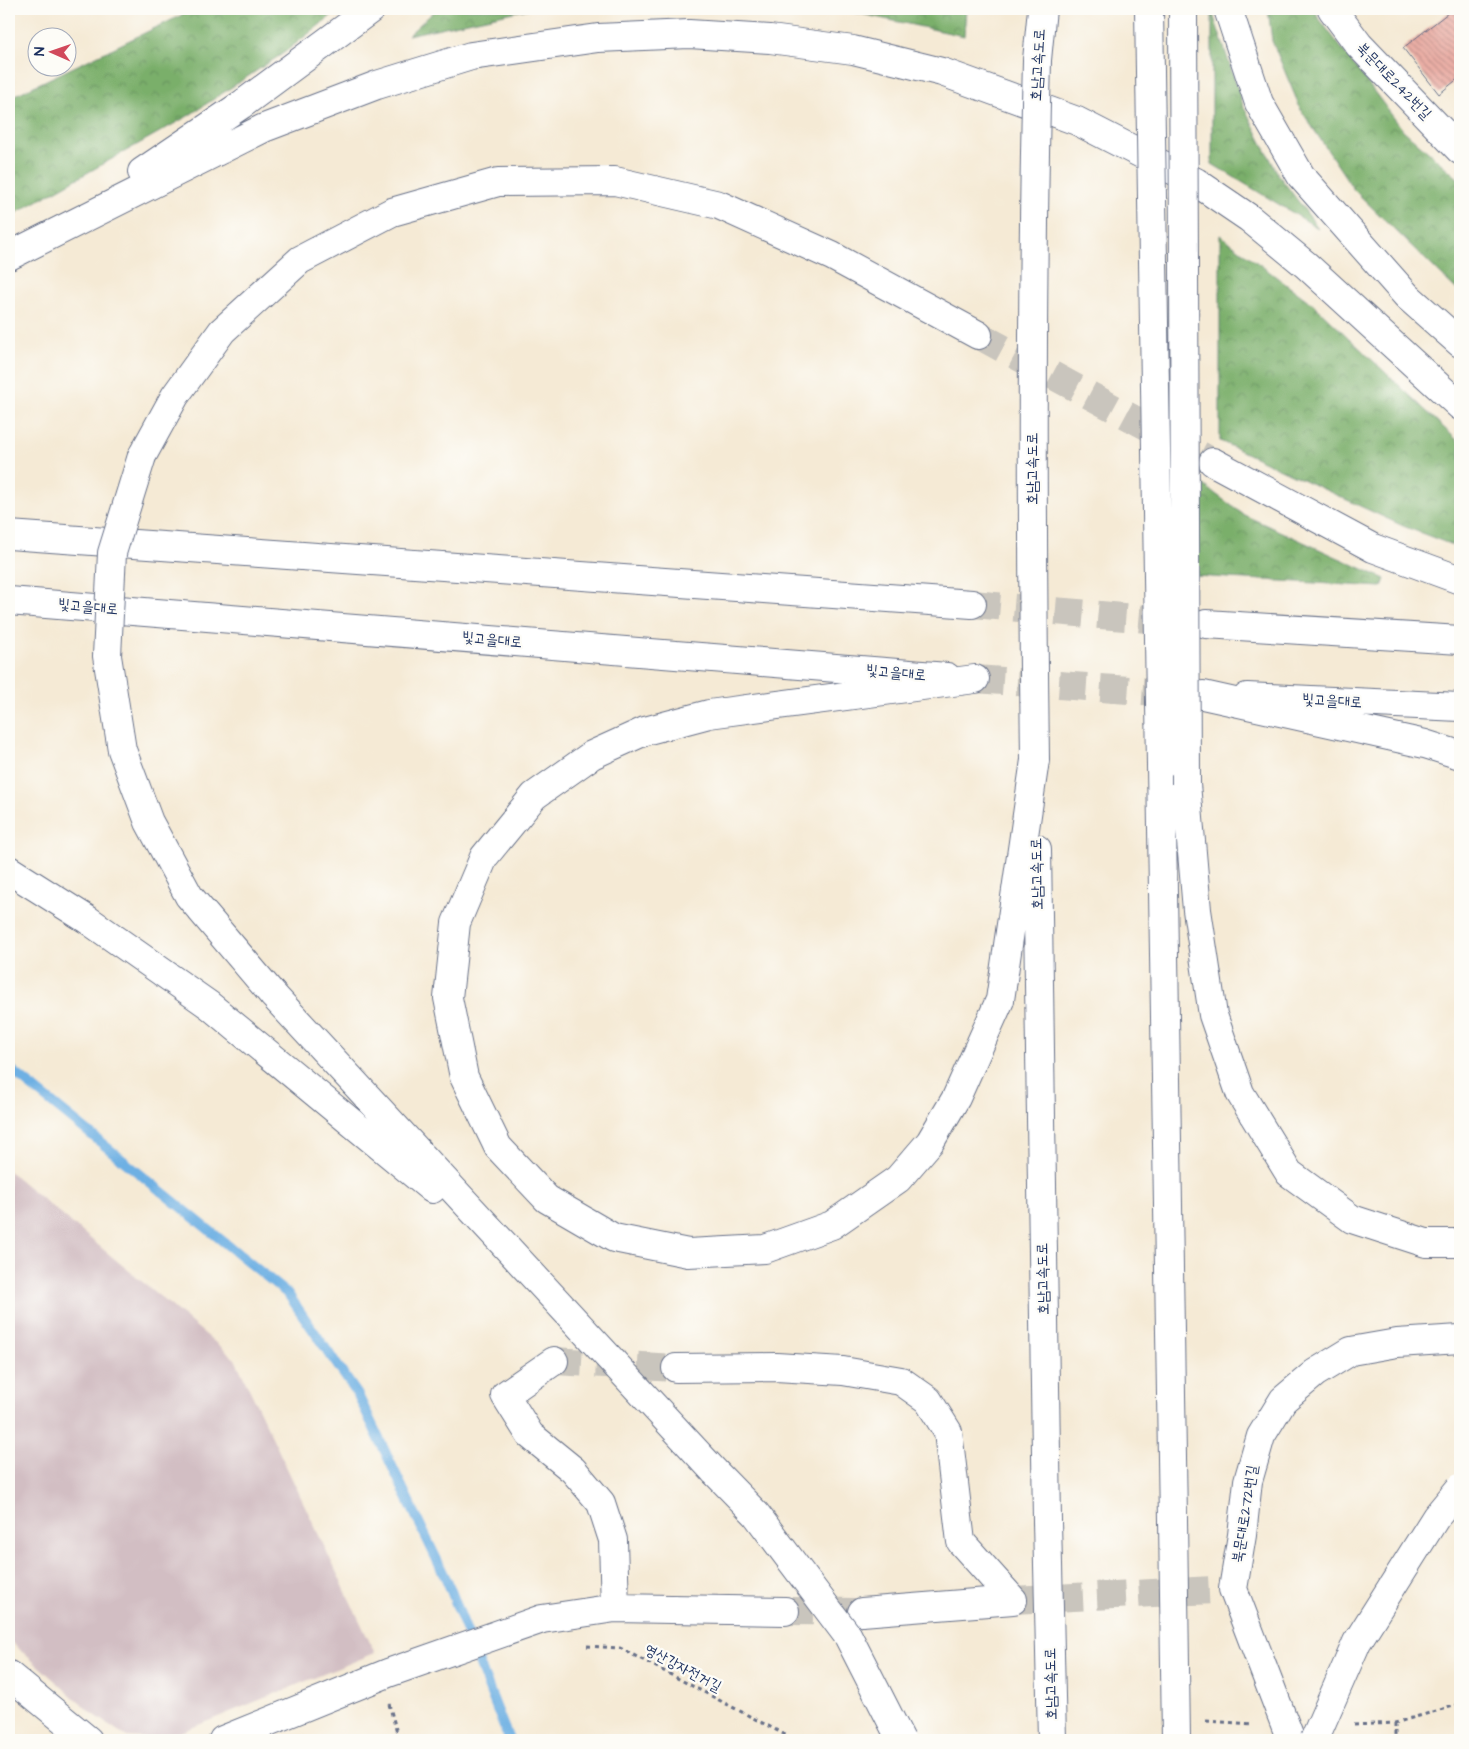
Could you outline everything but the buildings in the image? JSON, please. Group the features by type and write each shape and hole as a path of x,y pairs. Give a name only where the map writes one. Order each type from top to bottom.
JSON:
{"main road":[{"path":"52,233 241,105 371,9"},
{"name":"호남고속도로","path":"1042,9 1037,60 1033,235 1032,526 1052,1740"},
{"path":"1149,9 1176,1740"},
{"path":"1183,9 1186,784 1197,910 1213,1015 1240,1093 1289,1173 1352,1219 1426,1243 1460,1243"},
{"path":"1228,9 1259,103 1301,176 1407,296 1460,343"},
{"name":"북문대로242번길","path":"1332,9 1359,44 1460,150"},
{"path":"9,256 264,128 377,85 471,56 598,38 689,34 770,39 853,50 942,72 1077,121 1196,182 1249,218 1306,265 1460,406"},
{"path":"901,1740 848,1636 756,1514 515,1259 273,995 189,896 150,822 122,750 108,656 112,553 142,456 175,396 222,331 300,260 392,212 498,182 615,181 719,205 832,256 978,335"},
{"path":"1213,462 1373,548 1460,580"},
{"path":"9,535 972,604"},
{"name":"빛고을대로","path":"9,601 975,679 709,714 645,731 592,755 534,796 484,857 456,923 448,998 464,1076 498,1147 547,1199 614,1238 688,1253 765,1249 832,1225 898,1179 930,1142 956,1098 1000,1000 1036,760"},
{"path":"1206,624 1460,640"},
{"name":"빛고을대로","path":"1460,707 1203,695 1425,744 1460,755"},
{"path":"9,870 88,920 209,1005 515,1259"},
{"name":"북문대로272번길","path":"1290,1740 1233,1589 1248,1481 1261,1436 1283,1400 1314,1373 1351,1350 1397,1343 1460,1339"},
{"path":"554,1361 505,1395 530,1436 573,1470 601,1503 613,1540 615,1608"},
{"path":"676,1368 776,1367 843,1371 901,1381 928,1400 948,1432 961,1542 1013,1600 862,1612"},
{"path":"1314,1740 1357,1642 1436,1517 1460,1488"},
{"path":"223,1740 387,1683 542,1619 615,1608 785,1611"},
{"path":"9,1675 88,1740"}],"path":[{"name":"영산강자전거길","path":"582,1645 620,1648 795,1740"},
{"path":"387,1683 399,1740"},
{"path":"1396,1740 1394,1723 1460,1704"}],"shaded area":[{"path":"9,1171 235,1359 375,1653 164,1739 127,1737 89,1711 9,1640"}],"green space":[{"path":"189,9 340,9 285,52 188,116 9,217 9,98 51,78 78,78 78,65 180,16"},
{"path":"437,9 528,9 408,35"},
{"path":"838,9 966,9 964,36"},
{"path":"1268,9 1315,9 1318,17 1403,130 1460,180 1460,293 1354,190 1301,110 1272,41"},
{"path":"1212,11 1243,105 1278,174 1318,228 1212,164"},
{"path":"1220,235 1314,305 1460,443 1460,548 1403,526 1220,441"},
{"path":"1194,478 1244,515 1385,579 1382,587 1195,576"}],"waterway":[{"path":"9,1068 288,1294 358,1395 448,1583 509,1740"}],"tunnel":[{"path":"978,335 1213,462"},
{"path":"972,604 1182,622"},
{"path":"975,679 1183,694"},
{"path":"554,1361 676,1368"},
{"path":"1013,1600 1233,1589"},
{"path":"785,1611 862,1612"}]}
